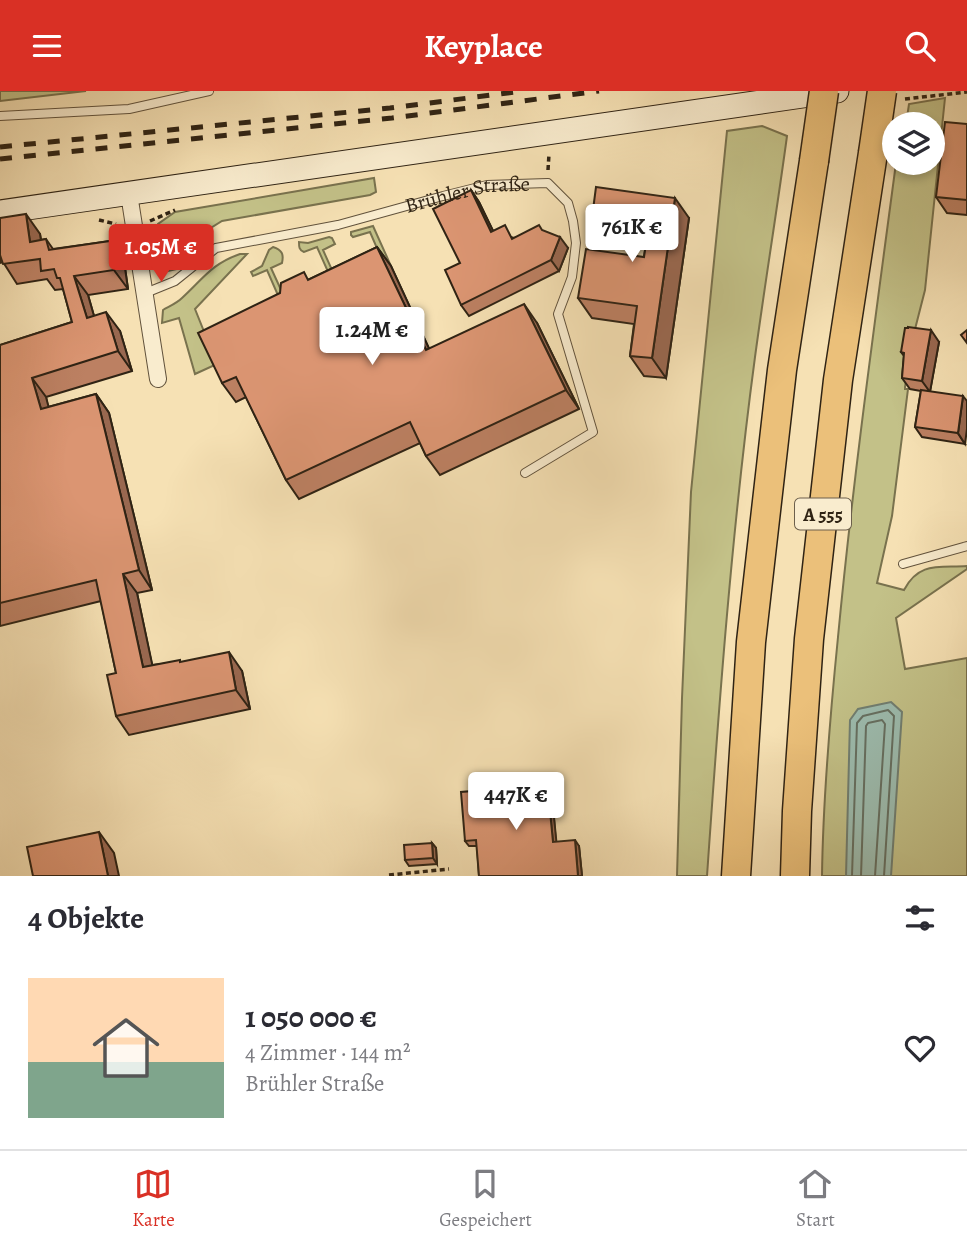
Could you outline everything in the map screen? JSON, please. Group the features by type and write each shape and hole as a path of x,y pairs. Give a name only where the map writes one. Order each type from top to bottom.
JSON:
{"highway":[{"name":"A 555","path":"736,876 751,642 782,370 824,91"},
{"name":"A 555","path":"795,876 797,811 811,625 838,380 882,91"}],"main road":[{"path":"0,212 837,91"}],"street":[{"path":"129,194 158,379"}],"lane":[{"path":"0,116 129,109 209,91"},
{"name":"Brühler Straße","path":"144,294 175,281 216,248 338,225 488,185 548,183 568,203 573,221 576,243 572,277 558,314 593,432 525,473"},
{"path":"903,564 967,546"}],"path":[{"path":"388,875 449,869"}],"shaded area":[{"path":"0,91 86,91 0,101"},
{"path":"945,98 944,112 908,112 909,104"},
{"path":"762,126 787,136 739,486 707,876 677,876 691,492 727,131"},
{"path":"894,175 937,175 925,290 913,337 905,387 908,389 892,516 877,583 904,590 916,574 923,570 967,566 967,569 896,618 905,669 967,658 967,876 822,876 832,697 865,400"},
{"path":"374,178 376,192 370,195 222,221 182,246 175,254 181,268 160,270 149,254 158,224 175,212"},
{"path":"373,226 391,266 386,269 370,232 353,237 351,235 351,232"},
{"path":"329,237 335,244 323,250 341,290 337,292 317,247 304,252 299,247 299,242 308,243"},
{"path":"273,247 282,255 282,263 271,268 292,314 287,316 267,270 253,276 251,272 262,266"},
{"path":"240,254 247,254 195,309 217,364 195,374 179,318 162,323 163,310 180,300 214,267"}],"water":[{"path":"891,702 902,712 891,876 846,876 850,720 858,709"}],"building":[{"path":"945,122 967,124 967,200 936,197 939,175 945,175"},
{"path":"596,187 675,198 652,358 630,356 637,306 578,298 586,249 644,257 650,218 593,210"},
{"path":"471,190 491,232 505,225 512,239 539,225 542,230 560,237 551,260 461,305 445,270 460,263 433,209"},
{"path":"26,214 30,242 46,239 49,250 110,241 114,270 74,276 87,318 106,312 118,351 32,378 41,409 96,394 139,570 123,574 143,667 229,652 236,690 116,716 107,675 116,673 96,580 0,603 0,345 72,322 60,278 57,278 54,269 41,271 40,259 3,264 0,255 0,218"},
{"path":"377,247 426,350 524,304 566,390 426,456 410,422 286,480 236,377 222,383 198,333 280,293 281,283 304,272 308,280"},
{"path":"905,328 931,330 922,381 902,378 904,353 901,352"},
{"path":"967,330 967,343 961,335"},
{"path":"921,390 963,396 958,433 915,427"},
{"path":"547,780 553,842 575,840 578,876 479,876 476,840 465,841 461,792 472,791 472,787"},
{"path":"99,832 108,876 33,876 27,847"},
{"path":"432,843 433,858 405,860 404,845"}],"railway":[{"path":"0,147 390,108 523,91"},
{"path":"0,159 392,118 599,91"}]}
